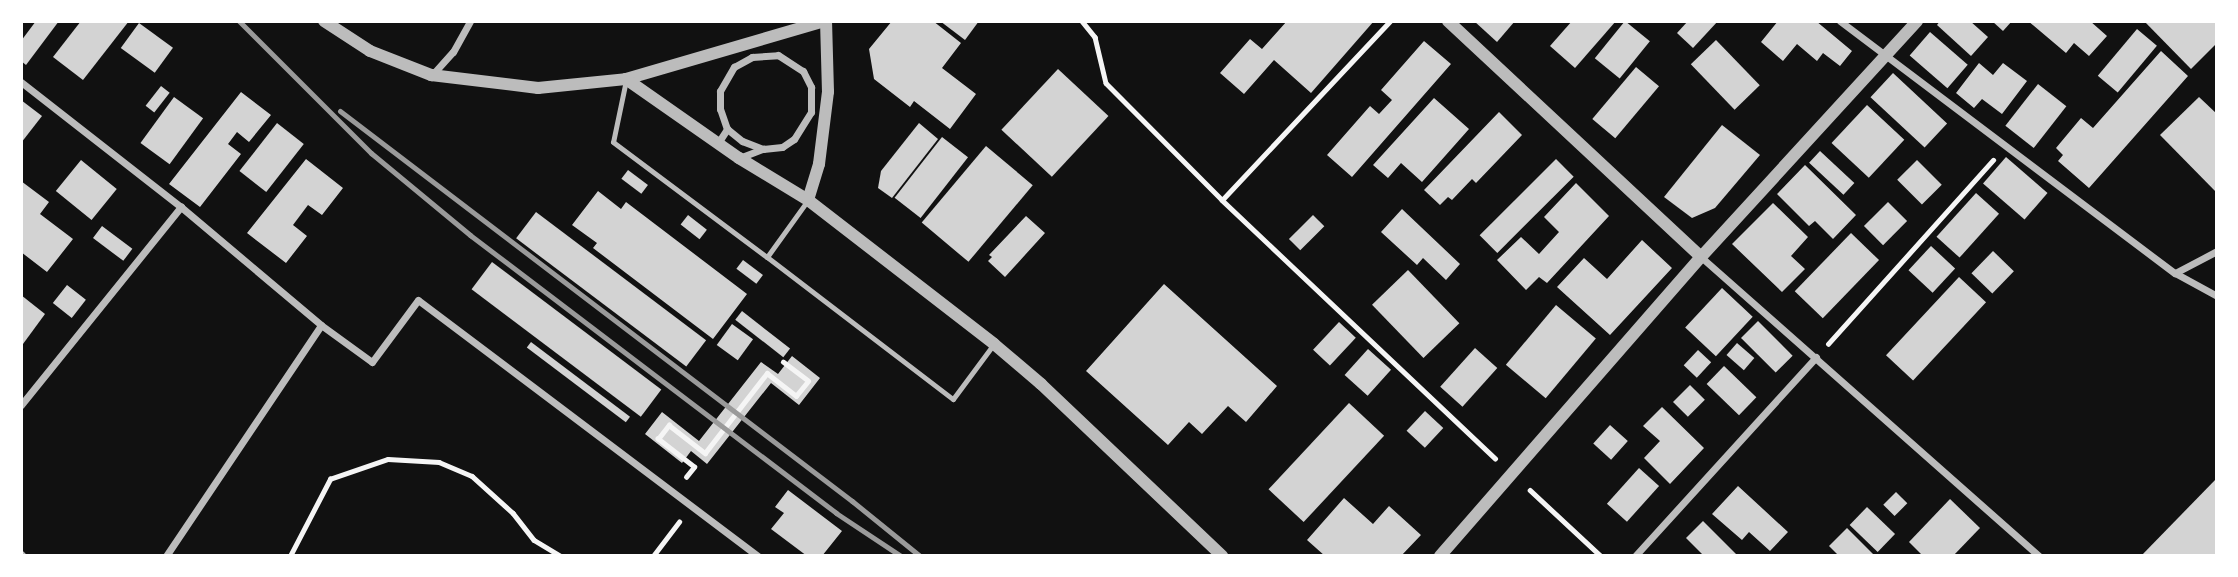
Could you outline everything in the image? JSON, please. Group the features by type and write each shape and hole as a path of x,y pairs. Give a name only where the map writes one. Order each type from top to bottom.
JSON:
{"street":[{"path":"324,21 370,51 432,75 538,88 626,79 759,43 825,21 828,92 819,164 808,200"},
{"path":"432,75 453,52 470,21"},
{"path":"1448,21 1701,257 2039,556"},
{"path":"1840,21 2175,272 2217,296"},
{"path":"1440,556 1510,472 1701,257 1917,21"},
{"path":"759,43 748,58 725,78 720,91 720,109 727,128 742,141 764,149"},
{"path":"724,51 748,58 778,55 797,65 808,78 812,98 811,112 794,139 782,146 739,158"},
{"path":"626,79 739,158 808,200 994,344 1041,384 1222,556"},
{"path":"21,82 181,207 321,325 372,362 418,300 758,556"},
{"path":"812,98 828,92"},
{"path":"811,112 824,132"},
{"path":"718,143 727,128"},
{"path":"21,405 181,207"},
{"path":"2175,272 2217,251"},
{"path":"166,556 321,325"},
{"path":"1635,556 1816,357"}],"lane":[{"path":"626,79 612,142 953,399 994,344"},
{"path":"766,257 808,200"}],"path":[{"path":"1082,21 1096,37 1106,83 1222,200 1601,556"},
{"path":"1222,200 1390,21"},
{"path":"1816,357 2005,146"},
{"path":"694,467 658,439 669,425 705,453 767,373 796,396 808,381 783,362"},
{"path":"290,556 330,479 388,459 439,462 472,476 513,513 534,540 561,556"},
{"path":"653,556 692,505"}],"building":[{"path":"36,21 59,21 26,65 21,61 21,41"},
{"path":"81,21 129,21 83,80 53,57"},
{"path":"892,21 933,21 961,43 942,68 976,94 950,129 914,101 910,107 874,79 869,49"},
{"path":"940,21 979,21 965,40"},
{"path":"1287,21 1374,21 1311,93 1274,60 1244,94 1220,73 1250,39 1262,49"},
{"path":"1474,21 1515,21 1497,42"},
{"path":"1572,21 1616,21 1575,68 1550,46"},
{"path":"1625,21 1650,41 1620,78 1595,58"},
{"path":"1688,21 1718,21 1693,48 1677,33"},
{"path":"1778,21 1816,21 1852,51 1840,66 1823,53 1817,61 1797,44 1783,61 1761,42"},
{"path":"1940,21 1970,21 1988,37 1971,56 1937,25"},
{"path":"1992,21 2012,21 2003,31"},
{"path":"2028,21 2090,21 2107,36 2089,56 2074,43 2066,53"},
{"path":"2144,21 2215,21 2217,43 2191,69"},
{"path":"139,23 173,48 155,73 121,48"},
{"path":"2137,29 2157,46 2118,92 2098,76"},
{"path":"1930,32 1968,65 1947,88 1910,55"},
{"path":"1716,40 1760,85 1735,110 1691,64"},
{"path":"1424,41 1451,64 1352,177 1327,155 1370,106 1379,114 1392,100 1381,90"},
{"path":"2161,51 2188,76 2089,188 2058,161 2063,155 2056,148 2081,118 2093,128"},
{"path":"1979,63 1993,75 2003,63 2027,81 2002,114 1982,99 1974,108 1956,93"},
{"path":"1636,67 1659,86 1615,138 1592,119"},
{"path":"1058,69 1108,116 1052,177 1001,130"},
{"path":"1893,73 1947,123 1925,148 1870,97"},
{"path":"2038,84 2066,106 2034,148 2005,126"},
{"path":"161,86 170,93 154,112 146,106"},
{"path":"241,92 271,115 249,142 237,132 228,144 241,154 200,207 169,184"},
{"path":"174,97 203,118 170,164 140,143"},
{"path":"2199,97 2217,114 2217,193 2160,135"},
{"path":"1434,98 1469,129 1422,182 1401,163 1388,178 1373,165"},
{"path":"21,100 42,116 21,143"},
{"path":"1867,105 1904,140 1869,178 1832,143"},
{"path":"1499,112 1522,135 1476,183 1472,179 1452,200 1448,197 1440,205 1424,190"},
{"path":"277,123 304,144 266,192 239,171"},
{"path":"919,123 938,139 892,198 878,188 881,171"},
{"path":"1722,125 1760,155 1715,208 1692,218 1664,197"},
{"path":"942,137 968,157 921,218 895,198"},
{"path":"986,146 1033,185 968,262 922,223"},
{"path":"1820,151 1854,183 1843,195 1809,163"},
{"path":"2006,157 2048,193 2025,219 1983,183"},
{"path":"306,159 343,188 322,215 308,205 293,225 307,236 286,263 247,233"},
{"path":"1556,159 1574,177 1497,253 1480,235"},
{"path":"81,160 117,189 92,220 56,191"},
{"path":"1917,160 1942,185 1922,205 1897,180"},
{"path":"1805,165 1856,215 1833,239 1815,221 1809,226 1777,194"},
{"path":"628,170 648,185 641,194 621,179"},
{"path":"21,181 49,202 40,214 73,239 47,272 21,252"},
{"path":"1576,183 1609,216 1547,283 1539,277 1526,290 1497,260 1521,237 1539,254 1559,232 1544,217"},
{"path":"598,191 621,209 626,202 747,294 713,339 593,248 597,243 572,225"},
{"path":"1976,193 1999,214 1960,258 1937,237"},
{"path":"1888,202 1907,221 1883,245 1864,226"},
{"path":"1773,203 1808,237 1791,256 1805,269 1782,292 1732,244"},
{"path":"1402,209 1460,264 1446,280 1423,258 1417,265 1381,232"},
{"path":"536,212 706,340 686,367 516,238"},
{"path":"688,215 707,230 700,239 681,224"},
{"path":"1313,215 1324,226 1300,250 1289,239"},
{"path":"1026,216 1045,233 1005,277 988,261 992,257 989,255"},
{"path":"102,226 132,249 123,261 93,238"},
{"path":"1851,233 1879,260 1823,318 1795,291"},
{"path":"1642,240 1672,268 1610,335 1557,287 1584,258 1607,279"},
{"path":"1931,246 1955,269 1933,293 1908,270"},
{"path":"1993,251 2014,271 1992,293 1971,273"},
{"path":"743,260 763,275 756,284 736,269"},
{"path":"492,262 661,390 641,417 472,289"},
{"path":"1408,270 1459,323 1423,358 1372,305"},
{"path":"1959,277 1986,302 1913,380 1886,355"},
{"path":"1164,284 1277,386 1246,422 1228,406 1202,434 1189,422 1168,445 1086,371"},
{"path":"67,285 86,300 72,318 53,303"},
{"path":"1722,288 1753,317 1716,356 1685,327"},
{"path":"21,295 45,314 23,344 21,343"},
{"path":"1556,305 1596,338 1546,398 1506,365"},
{"path":"742,311 790,349 783,357 735,320"},
{"path":"1758,321 1793,356 1776,373 1741,338"},
{"path":"1339,322 1356,338 1330,365 1313,350"},
{"path":"732,324 753,339 738,360 717,345"},
{"path":"531,342 630,417 626,422 527,348"},
{"path":"1737,343 1754,358 1744,370 1727,355"},
{"path":"1475,348 1497,368 1462,407 1440,387"},
{"path":"1368,349 1391,370 1368,396 1345,375"},
{"path":"1698,350 1711,362 1697,378 1684,365"},
{"path":"792,356 820,378 799,405 771,383 707,464 691,451 682,463 645,434 662,412 699,441 761,362 778,374"},
{"path":"1724,366 1756,397 1739,415 1707,384"},
{"path":"1690,385 1705,400 1688,417 1673,402"},
{"path":"1349,403 1384,436 1304,522 1269,489"},
{"path":"1662,407 1704,448 1670,484 1644,458 1660,441 1643,426"},
{"path":"1425,411 1443,428 1425,448 1407,431"},
{"path":"1610,425 1628,441 1611,460 1593,444"},
{"path":"1639,468 1659,486 1627,522 1607,504"},
{"path":"2217,478 2217,556 2141,556"},
{"path":"1738,486 1788,532 1770,551 1749,532 1742,540 1712,514"},
{"path":"788,490 842,531 822,556 807,556 771,529 784,513 775,507"},
{"path":"1896,492 1907,503 1895,516 1883,505"},
{"path":"1344,498 1373,524 1389,506 1421,535 1401,556 1325,556 1307,540"},
{"path":"1950,499 1980,528 1953,556 1923,556 1909,542"},
{"path":"1867,507 1895,534 1878,552 1850,525"},
{"path":"1703,521 1738,556 1704,556 1686,538"},
{"path":"1847,528 1875,556 1839,556 1829,546"}],"railway":[{"path":"239,21 371,153 470,235 836,513 901,556"},
{"path":"340,111 852,501 920,556"}]}
